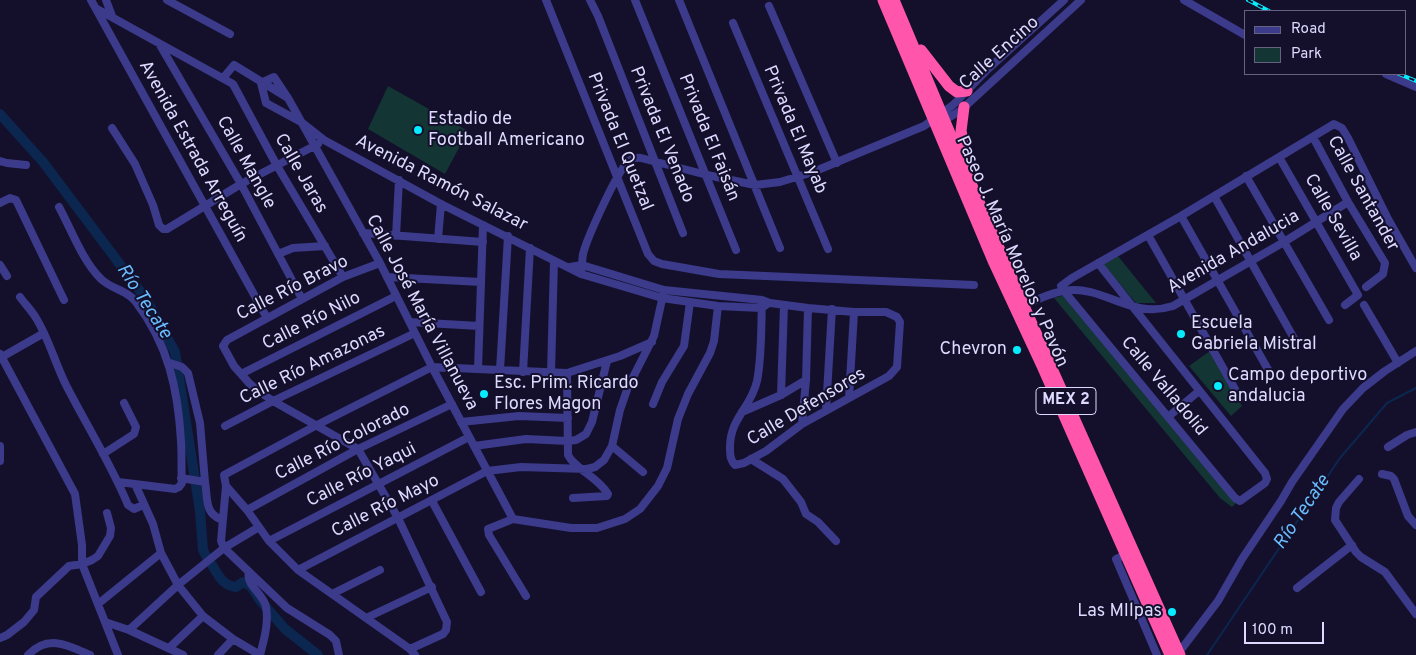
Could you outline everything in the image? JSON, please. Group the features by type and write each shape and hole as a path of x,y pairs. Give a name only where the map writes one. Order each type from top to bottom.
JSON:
{"highway":[{"name":"Paseo J. María Morelos y Pavón","path":"883,0 936,120 994,263 1020,307 1177,654"},
{"name":"Paseo J. María Morelos y Pavón","path":"894,0 909,35 936,120 970,181 1020,307 1126,554 1177,654"},
{"path":"909,35 949,86 957,92 967,91"},
{"path":"964,107 961,131 969,166 970,181"}],"street":[{"name":"Avenida Estrada Arreguín","path":"92,0 267,318"},
{"path":"106,0 112,16"},
{"path":"167,0 230,34"},
{"name":"Privada El Quetzal","path":"546,0 648,254 654,261 719,274 974,285"},
{"name":"Privada El Venado","path":"590,0 683,233"},
{"name":"Privada El Faisán","path":"635,0 736,250"},
{"path":"679,0 780,248"},
{"name":"Calle Encino","path":"936,120 1064,0"},
{"name":"Calle Encino","path":"936,120 964,107 1081,0"},
{"path":"1184,0 1244,33"},
{"path":"769,6 837,163"},
{"path":"97,9 223,78"},
{"name":"Privada El Mayab","path":"733,23 828,249"},
{"name":"Calle Mangle","path":"159,44 241,184 302,299"},
{"name":"Avenida Ramón Salazar","path":"223,78 234,65 246,71 288,98 301,122"},
{"path":"1388,75 1416,87"},
{"name":"Calle Jaras","path":"223,78 233,84 276,164 344,277"},
{"name":"Avenida Ramón Salazar","path":"261,82 266,103 301,122 324,140 483,226 508,236 554,261 570,267 664,290 764,304 854,312 886,312 897,317 900,322 897,364 892,373"},
{"path":"582,270 587,240 617,178 625,164 633,158 641,158 755,185 770,184 797,178 837,163 936,120"},
{"name":"Calle José María Villanueva","path":"301,122 380,263 432,367 513,519"},
{"path":"1064,291 1061,286 1065,283 1334,124 1342,128 1348,138 1388,219 1416,268"},
{"path":"112,128 135,164 153,205 159,225 163,228 167,228 276,164 324,140"},
{"name":"Calle Santander","path":"1313,137 1348,202 1385,263 1384,271 1366,287"},
{"name":"Calle Sevilla","path":"1280,157 1358,295 1345,305"},
{"path":"0,161 7,164 26,165"},
{"path":"1246,176 1329,320"},
{"path":"396,236 399,180"},
{"path":"1214,196 1296,342"},
{"path":"0,203 10,198 16,200 64,300"},
{"name":"Avenida Andalucia","path":"1020,307 1064,291 1077,291 1101,295 1133,308 1145,310 1165,309 1186,300 1348,202"},
{"path":"438,239 441,204"},
{"path":"59,207 87,260 100,278 108,285 122,290 134,300 155,329 170,364 181,441 182,483 174,489 118,482"},
{"path":"1181,216 1270,373"},
{"path":"478,369 483,226"},
{"path":"363,233 483,242"},
{"path":"1148,235 1240,398"},
{"path":"500,370 508,236"},
{"path":"278,254 293,248 325,246"},
{"path":"523,372 530,248"},
{"path":"551,373 554,261"},
{"name":"Calle Río Bravo","path":"241,374 223,346 227,340 344,277 380,263"},
{"path":"1098,263 1199,391 1168,417"},
{"path":"0,265 7,276"},
{"name":"Avenida Ramón Salazar","path":"582,270 662,298 718,306 764,304"},
{"path":"387,277 481,282"},
{"path":"487,471 521,467 591,468 600,464 612,446 623,399 633,375 652,342 664,290"},
{"name":"Calle Valladolid","path":"1064,291 1235,498 1240,501 1265,483 1267,478 1263,470 1199,391"},
{"name":"Calle Río Nilo","path":"241,374 396,296"},
{"path":"20,297 35,316 44,333 55,364 118,482 128,506 134,509 143,506"},
{"path":"653,404 662,382 684,346 690,302"},
{"path":"742,412 749,402 757,383 764,304"},
{"path":"781,395 784,305"},
{"path":"1364,305 1398,363"},
{"path":"526,596 488,532 490,528 513,519 571,528 590,528 616,523 640,509 658,486 668,468 678,418 688,394 710,354 714,341 718,306"},
{"path":"802,424 806,380 808,308"},
{"path":"826,410 832,309"},
{"path":"850,398 854,312"},
{"path":"410,322 479,326"},
{"path":"44,333 0,356 75,494 82,545 82,564 118,655"},
{"name":"Calle Río Amazonas","path":"225,426 415,333"},
{"path":"339,655 336,641 330,635 287,608 224,548 220,541 226,486 224,477 226,474 432,367 567,373 607,361 652,342"},
{"path":"1177,654 1218,601 1242,559 1334,421 1363,388 1416,351"},
{"path":"474,446 526,439 568,441 580,438 589,430 607,361"},
{"path":"170,364 182,367 188,373 200,423 205,482 210,511 214,517 222,520"},
{"path":"567,373 567,450 570,459 605,489 608,494 607,496 573,498"},
{"name":"Calle Defensores","path":"742,412 730,434 730,457 735,465 751,459 781,441 802,424 885,379 892,373"},
{"path":"226,486 247,510 269,541 298,570 413,652 443,634 447,625 446,616 398,518 358,449 273,401 249,383 241,374"},
{"path":"742,412 781,395 806,380"},
{"path":"103,454 134,434 136,430 124,403"},
{"name":"Calle Río Colorado","path":"247,510 358,449 452,404"},
{"path":"462,422 519,416 568,418"},
{"path":"1388,447 1407,434 1416,432"},
{"name":"Calle Río Yaqui","path":"269,541 469,437"},
{"path":"0,446 0,462"},
{"path":"612,446 643,472"},
{"path":"751,459 783,479 798,498 806,514 818,522 836,541"},
{"name":"Calle Río Mayo","path":"298,570 487,471"},
{"path":"1382,474 1391,476 1394,479 1408,516 1416,524"},
{"path":"181,478 205,482"},
{"path":"1359,479 1343,495 1335,513 1338,525 1361,557 1384,572 1416,614"},
{"path":"135,484 143,506 153,524 161,553 178,585 203,616 233,639 260,655 265,634 267,608 248,579 249,572"},
{"path":"432,501 481,592"},
{"path":"0,638 24,622 34,610 36,598 69,566 82,564 98,556 107,543 111,528 107,514"},
{"path":"129,630 178,585 224,548 259,527"},
{"path":"1297,588 1352,545"},
{"path":"98,604 161,553"},
{"path":"1126,554 1116,559 1157,655"},
{"path":"332,594 380,570"},
{"path":"366,618 432,587"},
{"path":"169,648 203,616"},
{"path":"105,622 129,630 184,655"},
{"path":"218,655 233,639"},
{"path":"28,655 39,646 51,642 70,646 90,655"}],"green space":[{"name":"Estadio de Football Americano","path":"388,86 468,131 445,174 368,129"},
{"path":"1118,256 1156,303 1136,303 1103,264"},
{"path":"1065,295 1236,503 1232,507 1220,498 1054,298"},
{"name":"Campo deportivo andalucia","path":"1210,351 1242,406 1231,416 1189,366"}],"waterway":[{"name":"Río Tecate","path":"0,114 43,162 146,299 175,352 200,511 203,550 206,556"},
{"name":"Río Tecate","path":"1207,655 1340,458 1387,403 1416,388"},
{"name":"Río Tecate","path":"212,565 221,579 227,584 236,587 243,582 251,586 259,599 285,629 318,655"}],"railway":[{"path":"1248,0 1267,10"},
{"path":"1401,75 1416,81"}],"place":[{"name":"Estadio de Football Americano","path":"418,130"},
{"name":"Escuela Gabriela Mistral","path":"1181,334"},
{"name":"Chevron","path":"1017,350"},
{"name":"Campo deportivo andalucia","path":"1218,386"},
{"name":"Esc. Prim. Ricardo Flores Magon","path":"484,394"},
{"name":"Las MIlpas","path":"1172,612"}]}
